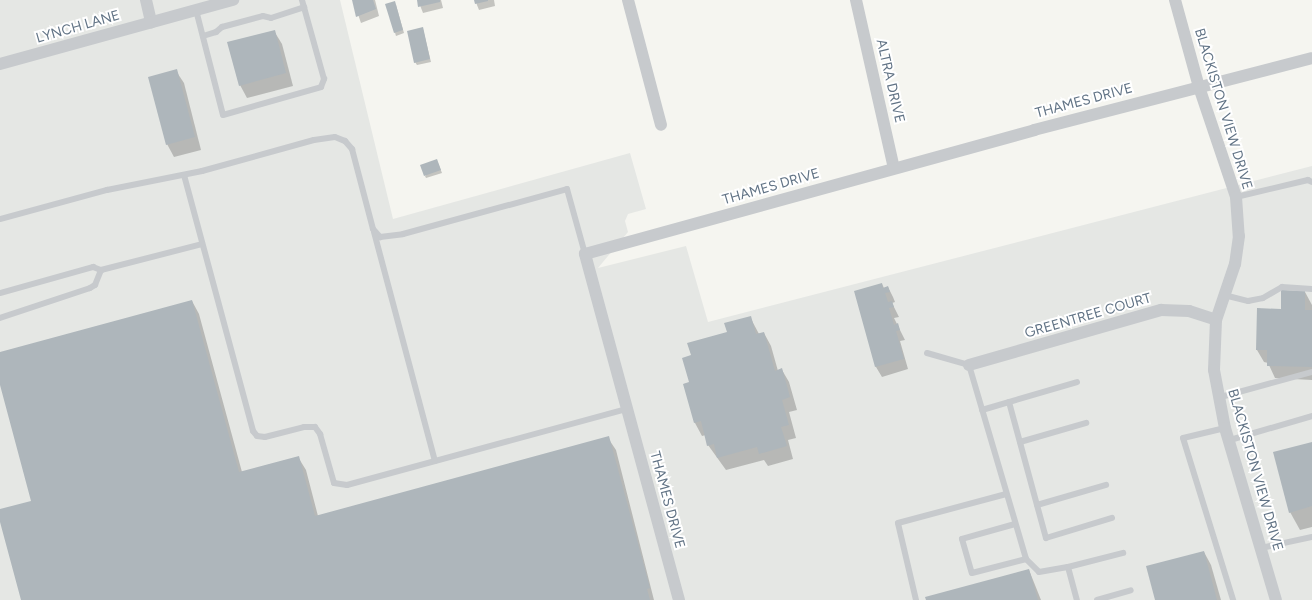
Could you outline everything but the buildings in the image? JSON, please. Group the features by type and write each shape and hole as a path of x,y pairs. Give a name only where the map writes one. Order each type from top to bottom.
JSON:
{"street":[{"path":"146,0 151,22"},
{"name":"LYNCH LANE","path":"0,64 233,0"},
{"path":"628,0 662,125"},
{"name":"ALTRA DRIVE","path":"856,0 894,168"},
{"name":"BLACKISTON VIEW DRIVE","path":"1175,0 1199,87 1236,197 1239,236 1234,264 1216,320 1213,346 1217,398 1276,600"},
{"name":"THAMES DRIVE","path":"679,600 585,254 894,168 1312,58"},
{"name":"GREENTREE COURT","path":"969,365 1161,310 1189,312 1216,320"}],"lane":[{"path":"196,10 223,115 321,87 324,79 302,0"},
{"path":"203,36 216,32 222,27 263,16 272,18 304,8"},
{"path":"0,219 107,190 184,175 314,140 335,137 345,141 352,150 434,461"},
{"path":"184,175 254,434 265,437 304,427 315,427 320,434 333,481 343,486 627,409"},
{"path":"1236,197 1308,180 1312,182"},
{"path":"373,229 380,237 386,238 567,188 585,254"},
{"path":"0,293 93,267 101,270 202,244"},
{"path":"0,318 90,288 95,285 101,270"},
{"path":"1224,295 1248,301 1264,298 1282,287 1312,289"},
{"path":"927,353 969,365 1026,558 1040,572 1068,567 1123,553"},
{"path":"1217,398 1312,372"},
{"path":"982,410 1077,382"},
{"path":"1008,402 1046,538 1112,518"},
{"path":"1230,440 1312,416"},
{"path":"1020,442 1086,423"},
{"path":"1225,428 1183,438 1233,600"},
{"path":"1037,505 1106,485"},
{"path":"916,600 898,523 1006,494"},
{"path":"1015,524 962,539 972,573 1026,558"},
{"path":"1261,548 1312,537"},
{"path":"1068,567 1077,600"},
{"path":"1096,600 1131,590"}],"shaded area":[{"path":"0,0 340,0 393,219 630,153 646,209 628,214 625,221 628,232 598,268 686,246 708,322 1312,166 1312,600 0,600"}]}
